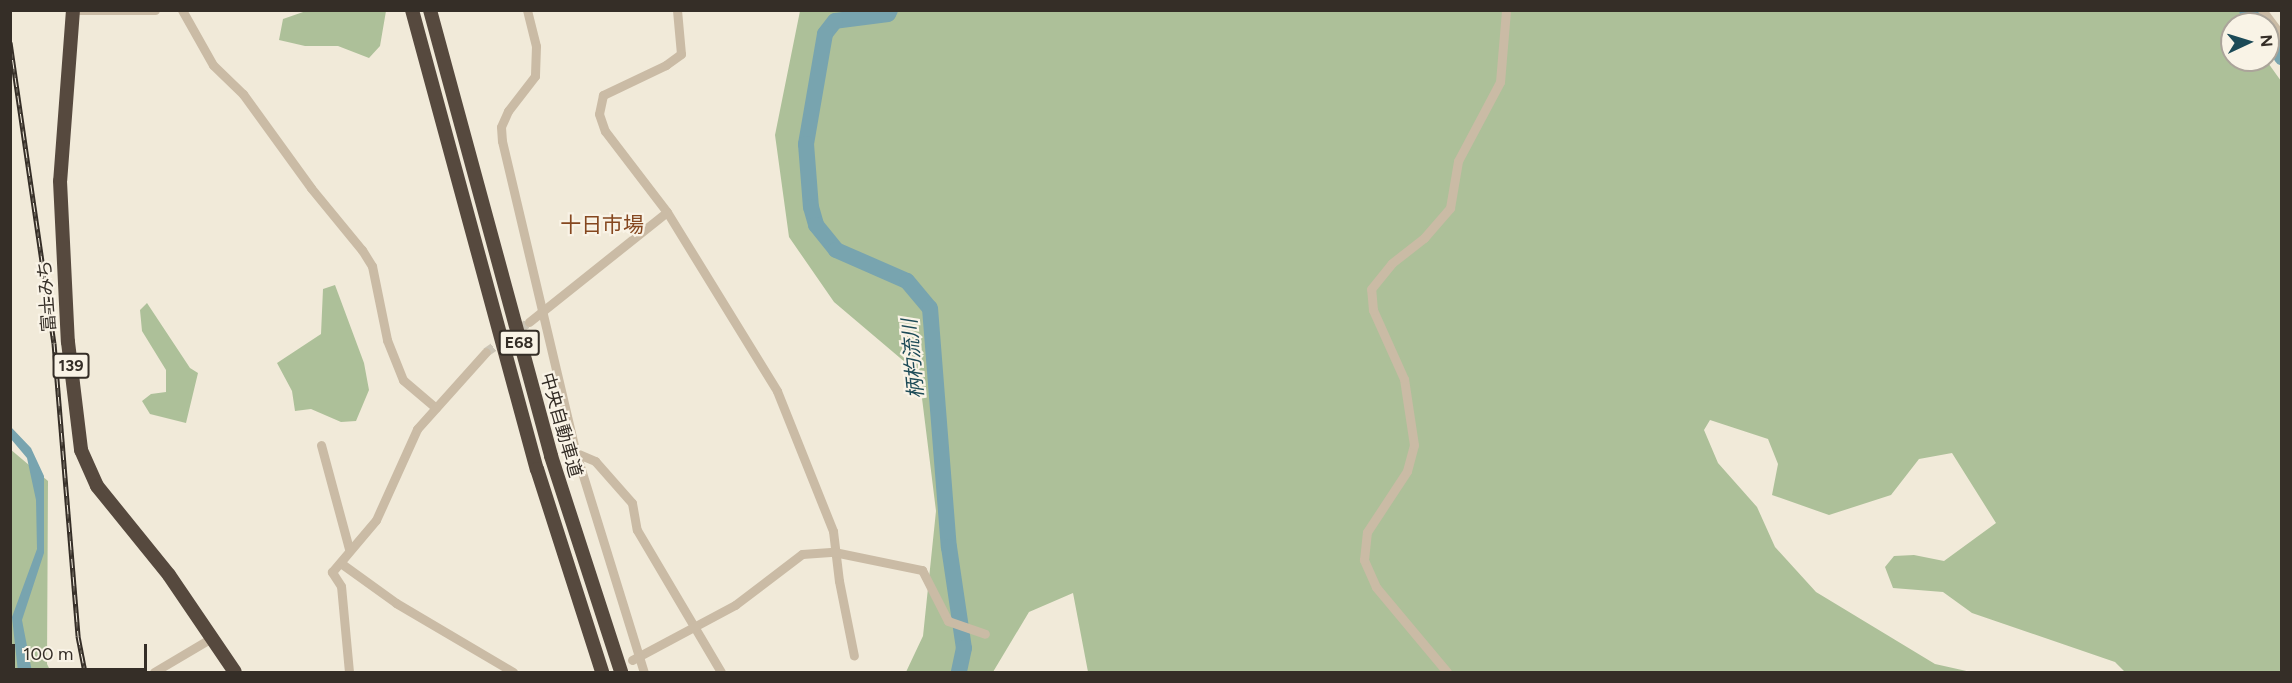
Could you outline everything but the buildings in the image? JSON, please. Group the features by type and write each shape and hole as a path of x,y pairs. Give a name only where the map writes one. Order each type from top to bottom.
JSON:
{"highway":[{"name":"富士みち","path":"73,10 60,182 68,342 81,450 108,502 169,575 235,672"},
{"name":"中央自動車道","path":"412,10 531,447 602,672"},
{"name":"中央自動車道","path":"430,10 538,410 621,672"}],"street":[{"path":"79,10 155,10"},
{"path":"182,10 213,65 243,94 311,188 362,250 372,266 387,340 403,380 436,408"},
{"path":"527,10 536,46 535,76 501,127 576,453 635,658 644,672"},
{"path":"677,10 681,54 666,65 603,95 599,114 606,131 668,212 777,391 833,531 834,552 854,656"},
{"path":"1447,672 1376,587 1364,560 1367,532 1407,471 1414,444 1404,379 1373,310 1371,289 1392,263 1424,238 1450,208 1458,161 1500,82 1506,10"},
{"path":"2262,10 2282,37"},
{"path":"529,322 542,309 668,212"},
{"path":"349,672 341,586 332,572 342,564 349,549 376,520 417,429 486,352"},
{"path":"321,445 349,549"},
{"path":"576,453 595,461 632,503 637,530 720,672"},
{"path":"635,658 696,628 767,583 802,554 834,552 922,570 948,621 985,634"},
{"path":"342,564 396,603 513,672"},
{"path":"154,672 213,637"}],"green space":[{"path":"306,11 386,11 380,46 369,58 338,46 305,46 279,40 283,19"},
{"path":"800,11 2239,11 2220,12 2220,72 2275,72 2281,81 2281,672 2125,672 2115,662 1972,613 1943,592 1893,588 1885,567 1894,556 1914,555 1944,561 1996,523 1952,453 1919,459 1891,495 1829,515 1772,495 1778,464 1768,439 1710,420 1704,430 1718,463 1757,507 1775,547 1816,592 1935,664 1971,672 1088,672 1073,593 1029,612 993,672 906,672 923,636 936,511 919,374 834,302 789,237 775,135"},
{"path":"335,285 364,363 369,390 356,421 341,422 311,409 295,411 292,391 277,363 321,334 323,289"},
{"path":"147,303 190,368 198,373 186,423 150,414 142,401 151,394 166,392 166,370 142,331 140,310"},
{"path":"10,449 48,481 47,664 51,672 11,672"}],"water":[{"path":"10,426 31,448 44,476 44,553 22,620 32,672 18,672 12,617 37,549 36,500 27,458 11,439"}],"waterway":[{"name":"柄杓流川","path":"890,10 888,14 835,21 825,34 806,144 811,207 816,225 836,250 907,281 930,308 949,547 964,648 959,672"}],"tunnel":[{"path":"486,352 529,322"}],"railway":[{"path":"10,42 54,343 78,636 85,672"}],"district":[{"name":"十日市場","path":"602,225"}]}
